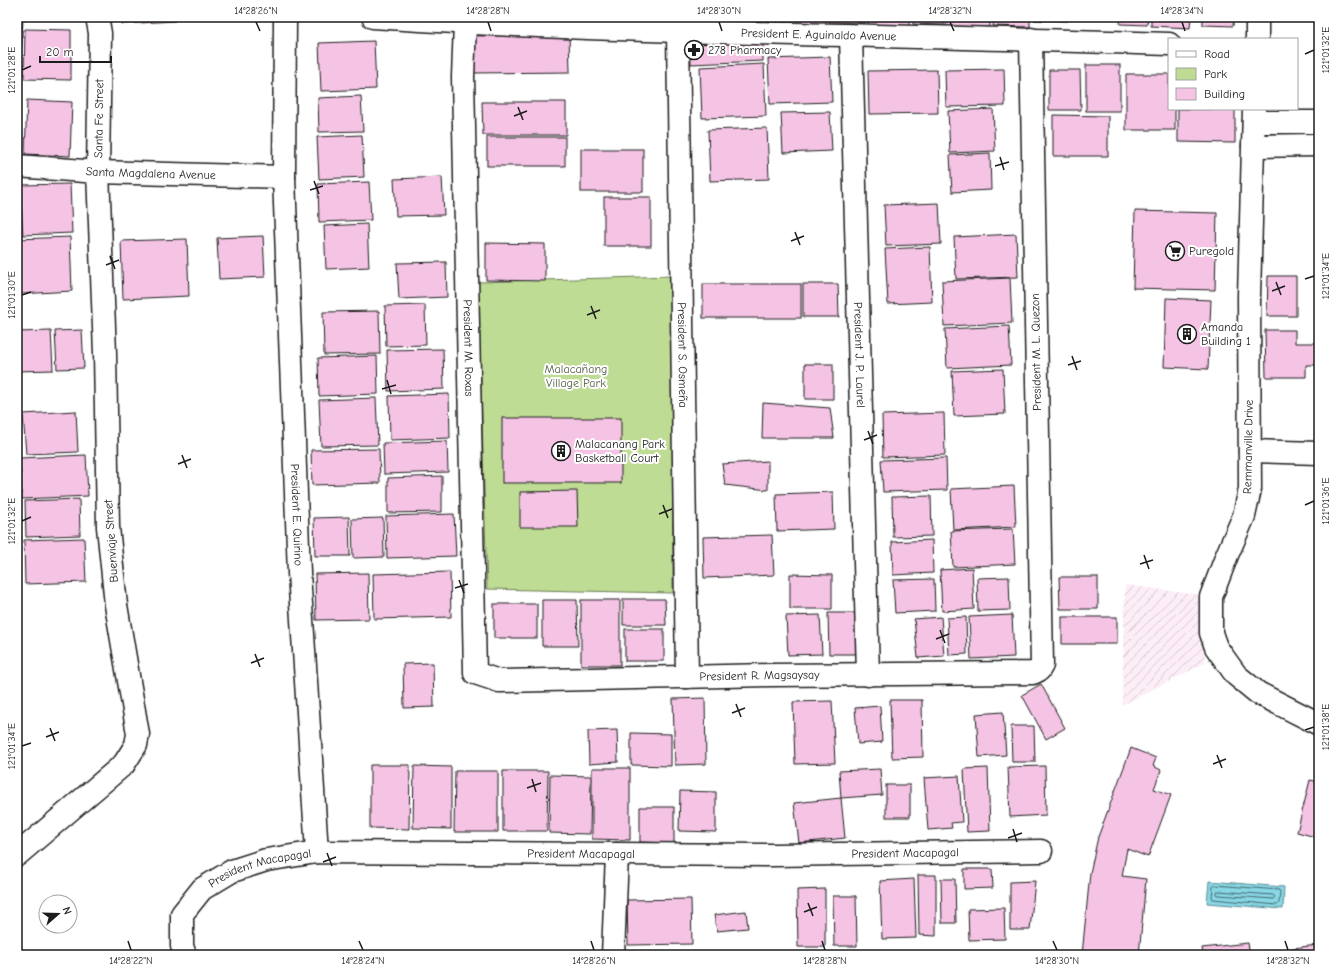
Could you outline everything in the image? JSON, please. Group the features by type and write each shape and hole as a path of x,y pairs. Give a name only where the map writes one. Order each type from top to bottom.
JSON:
{"street":[{"name":"Santa Fe Street","path":"97,17 100,33 98,172"},
{"path":"284,177 285,19 287,17"},
{"name":"President E. Aguinaldo Avenue","path":"373,17 465,23 678,32 1031,39 1168,44"},
{"path":"1257,17 1257,38"},
{"name":"President M. Roxas","path":"465,23 463,77 475,672"},
{"name":"President S. Osmeña","path":"678,32 687,677"},
{"name":"President J. P. Laurel","path":"851,36 868,675"},
{"name":"President M. L. Quezon","path":"1031,39 1042,665"},
{"path":"1253,146 1312,145 1312,122 1254,115"},
{"name":"Remmanville Drive","path":"1254,115 1249,296 1250,489 1244,516 1211,597 1211,633 1216,647 1236,674 1258,693 1319,724"},
{"name":"Santa Magdalena Avenue","path":"17,166 98,172 284,177"},
{"name":"Buenviaje Street","path":"17,855 124,764 136,744 138,734 116,605 108,527 105,353 98,172"},
{"name":"President E. Quirino","path":"284,177 299,573 317,852"},
{"path":"1250,450 1319,453"},
{"name":"President R. Magsaysay","path":"475,672 499,681 1033,673 1039,670 1042,665"},
{"name":"President Macapagal","path":"185,955 182,946 182,914 202,889 232,871 266,860 317,852 774,855 1041,851"},
{"path":"613,955 617,854"}],"shaded area":[{"path":"1125,585 1200,595 1205,663 1122,705"}],"green space":[{"name":"Malacañang Village Park","path":"672,276 673,593 487,589 478,282"}],"water":[{"path":"1209,881 1284,887 1283,909 1207,903"}],"building":[{"path":"122,17 175,17 175,21 122,24"},
{"path":"738,17 782,17 782,23 738,23"},
{"path":"785,17 826,17 826,25 785,25"},
{"path":"829,17 865,17 865,23 829,22"},
{"path":"868,17 909,17 909,26 868,25"},
{"path":"913,17 944,17 944,25 913,24"},
{"path":"947,17 990,17 990,27 946,26"},
{"path":"994,17 1030,17 1030,27 993,26"},
{"path":"1034,17 1068,17 1068,21 1034,20"},
{"path":"1121,17 1148,17 1147,25 1120,24"},
{"path":"1151,17 1191,17 1190,28 1151,26"},
{"path":"1203,17 1234,17 1233,26 1203,25"},
{"path":"1283,17 1319,17 1319,21 1283,20"},
{"path":"17,20 23,20 20,76 17,75"},
{"path":"25,29 71,30 71,80 24,79"},
{"path":"569,35 570,72 472,73 471,36"},
{"path":"763,37 763,61 691,64 690,39"},
{"path":"374,41 376,89 321,91 319,43"},
{"path":"830,57 832,102 770,104 768,59"},
{"path":"764,64 766,116 702,118 700,67"},
{"path":"1086,65 1120,65 1120,111 1086,111"},
{"path":"1004,69 1005,106 946,107 945,70"},
{"path":"937,70 938,113 869,114 868,71"},
{"path":"1049,70 1080,70 1081,110 1049,110"},
{"path":"1126,74 1168,74 1168,110 1175,110 1175,130 1126,130"},
{"path":"361,96 363,131 319,132 318,98"},
{"path":"27,100 72,102 70,156 25,154"},
{"path":"17,102 20,102 17,149"},
{"path":"482,102 566,102 566,135 483,135"},
{"path":"993,109 995,151 950,153 948,111"},
{"path":"1178,110 1235,110 1235,143 1178,142"},
{"path":"830,112 832,151 783,153 781,113"},
{"path":"1053,115 1108,116 1108,156 1053,156"},
{"path":"767,128 769,179 710,181 708,130"},
{"path":"362,135 364,177 319,179 317,137"},
{"path":"487,137 565,137 565,166 487,166"},
{"path":"581,149 643,149 643,192 581,192"},
{"path":"990,153 991,190 952,192 950,155"},
{"path":"442,177 444,215 396,216 394,179"},
{"path":"369,182 371,220 319,222 318,184"},
{"path":"70,184 72,233 23,235 20,185"},
{"path":"604,197 651,197 651,246 604,246"},
{"path":"939,203 941,244 886,246 884,205"},
{"name":"Puregold","path":"1135,211 1217,213 1215,290 1133,288"},
{"path":"367,224 369,267 326,269 324,226"},
{"path":"1016,234 1018,277 956,279 954,237"},
{"path":"263,236 265,277 219,279 217,238"},
{"path":"70,237 72,291 20,294 17,239"},
{"path":"187,239 189,296 123,299 121,241"},
{"path":"486,243 545,244 545,281 486,280"},
{"path":"930,247 932,302 888,304 885,249"},
{"path":"446,262 447,297 399,299 397,263"},
{"path":"1268,276 1296,276 1296,316 1267,316"},
{"path":"1010,278 1012,323 944,326 942,281"},
{"path":"703,284 801,284 801,318 703,318"},
{"path":"803,284 838,284 839,317 803,317"},
{"name":"Amanda Building 1","path":"1166,298 1211,300 1208,369 1164,367"},
{"path":"425,305 426,345 386,346 385,306"},
{"path":"379,311 380,354 324,355 323,312"},
{"path":"1009,326 1011,365 947,368 945,329"},
{"path":"82,330 84,368 57,369 55,331"},
{"path":"1265,330 1295,330 1295,343 1319,343 1319,365 1306,365 1306,377 1266,377"},
{"path":"51,331 53,370 17,371 17,332"},
{"path":"443,349 444,389 388,391 387,350"},
{"path":"377,356 378,394 319,396 318,358"},
{"path":"805,364 833,364 833,399 805,399"},
{"path":"1003,369 1005,414 954,416 952,371"},
{"path":"449,394 450,438 390,440 389,396"},
{"path":"376,398 378,445 321,446 319,400"},
{"path":"763,403 830,408 834,438 762,438"},
{"path":"76,411 78,452 26,454 23,414"},
{"path":"944,413 945,455 883,457 882,415"},
{"name":"Malacanang Park Basketball Court","path":"502,418 621,418 621,483 502,483"},
{"path":"447,441 448,472 384,474 383,443"},
{"path":"379,449 380,483 312,485 311,450"},
{"path":"86,455 88,496 22,499 20,458"},
{"path":"946,458 947,490 883,492 881,460"},
{"path":"768,461 768,490 725,485 722,464"},
{"path":"442,476 442,512 388,513 388,478"},
{"path":"1014,486 1016,527 953,530 951,489"},
{"path":"577,491 578,527 520,527 520,492"},
{"path":"833,492 834,529 777,531 776,494"},
{"path":"931,496 932,536 893,537 892,497"},
{"path":"79,499 80,535 26,537 25,501"},
{"path":"454,514 456,556 387,558 386,516"},
{"path":"349,517 350,556 315,556 314,518"},
{"path":"383,518 384,557 353,558 352,519"},
{"path":"1013,529 1015,564 953,567 951,531"},
{"path":"772,535 774,575 704,578 703,537"},
{"path":"84,538 86,582 25,584 24,540"},
{"path":"932,540 933,573 893,575 892,542"},
{"path":"972,568 974,609 942,611 940,570"},
{"path":"450,572 451,617 374,619 373,574"},
{"path":"368,573 369,619 316,620 315,574"},
{"path":"790,574 832,575 832,609 790,609"},
{"path":"1009,577 1010,610 978,611 977,578"},
{"path":"1059,577 1098,577 1098,609 1060,609"},
{"path":"934,579 935,611 895,613 893,580"},
{"path":"623,599 665,599 666,625 623,625"},
{"path":"542,600 577,600 578,646 542,646"},
{"path":"581,600 620,600 620,665 581,665"},
{"path":"494,604 537,604 537,638 494,638"},
{"path":"828,613 857,613 858,654 829,654"},
{"path":"820,615 822,654 788,655 786,616"},
{"path":"1012,615 1014,657 971,659 969,617"},
{"path":"941,617 944,656 918,658 914,619"},
{"path":"966,617 967,654 949,655 947,618"},
{"path":"1062,617 1117,617 1117,644 1062,644"},
{"path":"625,629 664,629 664,661 625,661"},
{"path":"433,663 434,707 404,708 403,664"},
{"path":"1041,684 1065,728 1046,739 1022,695"},
{"path":"705,698 706,764 675,765 673,699"},
{"path":"890,700 922,700 923,757 892,758"},
{"path":"832,701 835,763 795,764 793,702"},
{"path":"880,706 882,742 858,744 855,708"},
{"path":"1003,712 1006,755 979,757 976,714"},
{"path":"1011,726 1034,726 1035,762 1012,762"},
{"path":"617,730 618,762 589,764 588,731"},
{"path":"631,733 671,734 671,766 631,765"},
{"path":"1131,748 1156,758 1153,766 1161,770 1154,789 1171,795 1148,857 1127,849 1122,876 1146,879 1139,955 1082,955 1090,873 1098,837"},
{"path":"370,765 410,765 409,829 370,828"},
{"path":"414,766 451,767 451,829 413,828"},
{"path":"1045,766 1046,815 1010,817 1008,767"},
{"path":"592,768 630,768 630,840 592,839"},
{"path":"988,768 990,831 967,832 964,769"},
{"path":"880,769 882,795 841,798 839,771"},
{"path":"455,771 498,771 498,832 454,832"},
{"path":"503,771 548,771 547,831 503,831"},
{"path":"550,775 591,776 590,834 549,833"},
{"path":"959,776 962,822 951,823 952,828 928,830 924,778"},
{"path":"1310,780 1319,782 1319,838 1297,832"},
{"path":"886,785 910,785 910,817 886,817"},
{"path":"680,791 716,792 716,832 679,831"},
{"path":"841,798 845,838 799,843 794,803"},
{"path":"640,807 674,807 674,843 640,842"},
{"path":"964,869 992,869 993,888 964,889"},
{"path":"918,875 936,875 936,936 919,935"},
{"path":"914,879 916,938 882,939 880,881"},
{"path":"941,879 955,879 956,923 942,923"},
{"path":"1035,881 1030,930 1010,930 1010,882"},
{"path":"825,889 825,947 798,947 797,890"},
{"path":"833,896 856,896 857,946 834,946"},
{"path":"691,899 692,944 628,945 627,900"},
{"path":"1004,908 1005,939 969,940 968,909"},
{"path":"746,911 748,928 717,931 714,915"},
{"path":"1248,943 1250,955 1203,955 1202,948"},
{"path":"1318,945 1319,955 1259,955 1259,952"}],"place":[{"name":"278 Pharmacy","path":"694,50"},
{"name":"Puregold","path":"1175,251"},
{"name":"Amanda Building 1","path":"1187,334"},
{"name":"Malacanang Park Basketball Court","path":"561,451"}]}
